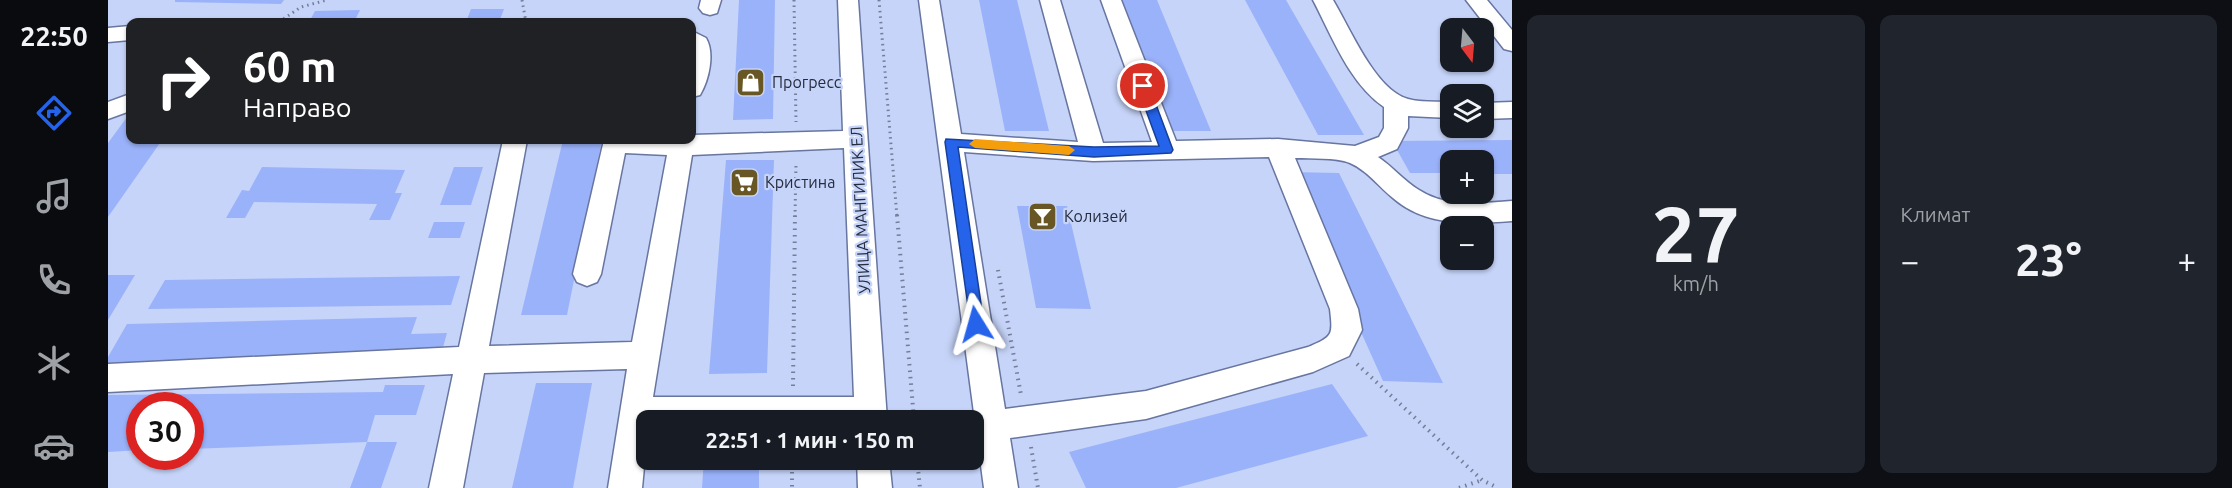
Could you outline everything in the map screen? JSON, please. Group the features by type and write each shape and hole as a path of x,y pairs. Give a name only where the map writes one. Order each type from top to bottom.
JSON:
{"street":[{"name":"УЛИЦА МАНГИЛИК ЕЛ","path":"848,0 870,410"},
{"path":"929,0 1001,488"},
{"path":"1050,0 1094,152"},
{"path":"1111,0 1167,150"},
{"path":"1323,0 1362,68 1381,93 1396,104 1409,108 1440,110"},
{"path":"1476,0 1512,44"},
{"path":"108,34 126,33"},
{"path":"696,41 700,55 696,72"},
{"path":"108,111 126,104"},
{"path":"951,142 1094,152 1278,148 1357,155 1388,143 1396,128 1396,104"},
{"path":"1494,111 1512,110"},
{"path":"696,143 856,140"},
{"path":"447,488 514,144"},
{"path":"587,274 616,144"},
{"path":"625,488 635,412 681,144"},
{"path":"992,426 1146,405 1313,359 1339,348 1347,330 1344,309 1278,148"},
{"path":"1357,155 1411,198 1438,209 1461,214 1512,211"},
{"path":"108,378 472,360 645,355"},
{"path":"874,470 875,488"}],"path":[{"path":"285,18 301,7 327,0"},
{"path":"522,0 525,18"},
{"path":"792,410 796,142 794,0"},
{"path":"879,0 913,410"},
{"path":"1339,348 1482,480 1498,488"},
{"path":"792,470 792,488"},
{"path":"918,470 920,488"},
{"path":"1459,488 1482,480"}],"building":[{"path":"175,0 284,0 281,4 175,2"},
{"path":"739,0 775,0 773,119 733,120"},
{"path":"979,0 1017,0 1049,131 1005,131"},
{"path":"1119,0 1157,0 1211,131 1167,131"},
{"path":"1245,0 1286,0 1364,135 1318,135"},
{"path":"471,9 504,9 501,18 468,18"},
{"path":"360,10 356,18 311,18 315,11"},
{"path":"126,118 126,144 159,144 108,217 108,143"},
{"path":"1512,140 1512,174 1494,174 1494,150 1440,150 1440,173 1410,173 1392,141"},
{"path":"562,144 601,144 567,315 521,315"},
{"path":"726,160 774,160 767,373 709,374"},
{"path":"262,167 405,170 395,193 402,193 390,220 369,220 377,204 254,202 245,218 226,218 242,190 249,191"},
{"path":"454,167 483,167 471,205 440,205"},
{"path":"1289,172 1339,173 1443,383 1383,381"},
{"path":"1017,206 1067,206 1091,309 1036,308"},
{"path":"434,222 465,222 460,238 428,238"},
{"path":"108,275 135,275 108,320"},
{"path":"460,276 451,305 148,309 165,280"},
{"path":"417,317 411,334 447,333 440,358 108,366 108,357 127,324"},
{"path":"536,383 592,383 573,488 512,488"},
{"path":"1332,384 1368,436 1176,488 1086,488 1069,452"},
{"path":"385,385 425,385 416,415 375,415 367,442 204,448 204,394 383,392"},
{"path":"108,395 126,395 126,451 108,452"},
{"path":"367,442 397,442 381,488 350,488"},
{"path":"703,470 759,470 759,488 702,488"}],"slow traffic":[{"path":"975,144 1069,150"}],"place":[{"name":"Прогресс","path":"751,82"},
{"name":"Кристина","path":"744,182"},
{"name":"Колизей","path":"1043,216"}],"route":[{"path":"976,324 951,142 1094,152 1167,150 1143,86"}]}
